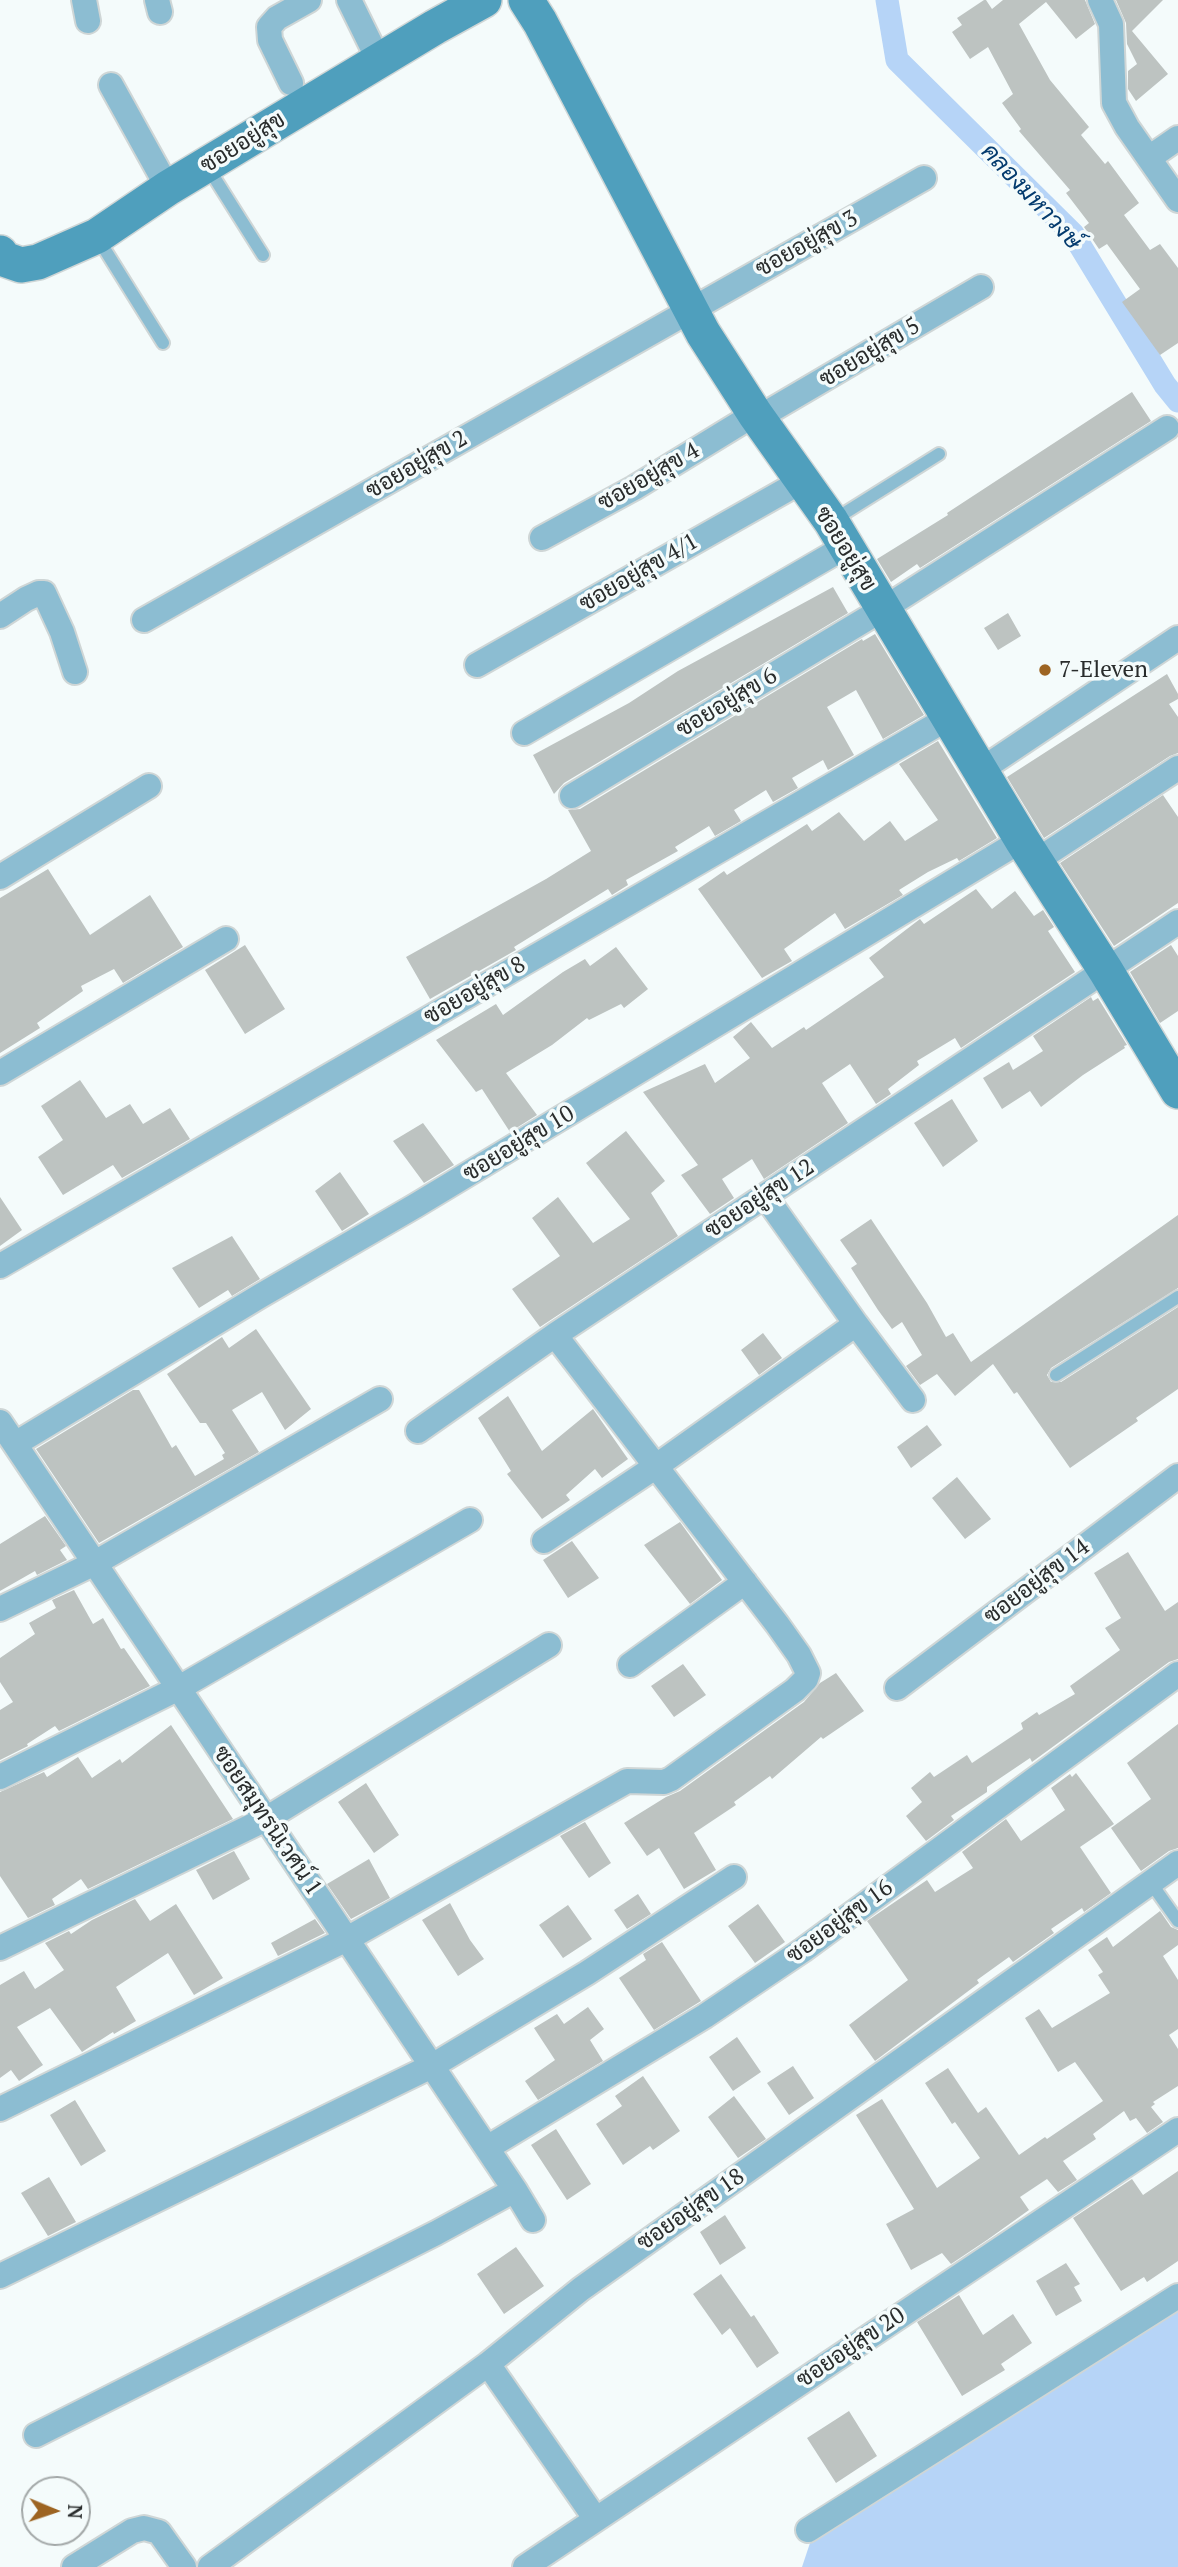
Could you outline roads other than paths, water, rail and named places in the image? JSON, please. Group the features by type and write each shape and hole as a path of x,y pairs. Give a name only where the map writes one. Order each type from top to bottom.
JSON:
{"street":[{"path":"291,83 270,40 269,27 277,18 309,0"},
{"path":"349,0 379,61"},
{"name":"ซอยอยู่สุข","path":"4,262 21,265 38,262 97,236 168,188 484,0"},
{"name":"ซอยอยู่สุข","path":"526,0 540,22 690,311 756,416 838,534 1029,851 1106,971 1178,1091"},
{"path":"1100,0 1111,24 1114,103 1126,127 1178,200"},
{"path":"111,86 168,188"},
{"path":"1149,158 1178,138"},
{"name":"ซอยอยู่สุข 3","path":"690,311 924,178"},
{"name":"ซอยอยู่สุข 5","path":"756,416 981,287"},
{"name":"ซอยอยู่สุข 2","path":"144,620 690,311"},
{"name":"ซอยอยู่สุข 4","path":"542,538 634,488 756,416"},
{"name":"ซอยอยู่สุข 6","path":"572,796 883,609 1167,428"},
{"name":"ซอยอยู่สุข 4/1","path":"477,665 802,481"},
{"path":"524,733 838,534"},
{"path":"0,615 26,599 44,593 62,632 75,673"},
{"path":"981,770 1178,638"},
{"name":"ซอยอยู่สุข 8","path":"0,1266 950,717"},
{"name":"ซอยอยู่สุข 10","path":"6,1436 260,1296 1029,851 1178,768"},
{"path":"0,877 149,786"},
{"name":"ซอยอยู่สุข 12","path":"418,1431 555,1335 1178,922"},
{"path":"0,1073 226,939"},
{"path":"765,1196 913,1401"},
{"path":"544,1541 655,1467 856,1324"},
{"path":"0,2109 347,1939 627,1781 664,1782 671,1779 795,1690 806,1679 808,1673 792,1645 555,1335"},
{"path":"0,1609 95,1563 380,1399"},
{"name":"ซอยสมุทรนิเวศน์ 1","path":"6,1436 95,1563 533,2220"},
{"name":"ซอยอยู่สุข 14","path":"897,1688 1178,1476"},
{"path":"0,1777 178,1688 470,1520"},
{"path":"630,1665 745,1582"},
{"path":"0,1948 266,1819 549,1645"},
{"name":"ซอยอยู่สุข 16","path":"487,2148 705,2016 803,1950 1178,1674"},
{"name":"ซอยอยู่สุข 18","path":"210,2567 488,2364 581,2288 1178,1863"},
{"path":"0,2276 432,2066 587,1973 734,1877"},
{"name":"ซอยอยู่สุข 20","path":"526,2567 595,2518 1178,2130"},
{"path":"36,2435 424,2239 515,2190"},
{"path":"808,2530 1178,2296"},
{"path":"488,2364 595,2518"},
{"path":"75,2567 121,2538 144,2528 159,2532 184,2567"}],"lane":[{"path":"207,166 263,256"},
{"path":"97,236 163,343"},
{"path":"838,534 939,454"},
{"path":"1056,1375 1178,1297"},
{"path":"1151,1883 1178,1921"}],"water":[{"path":"1178,2297 1178,2567 802,2567 811,2540"}],"waterway":[{"name":"คลองมหาวงษ์","path":"887,0 897,60 1073,234 1165,385 1178,401"}],"place":[{"name":"7-Eleven","path":"1045,670"}]}
